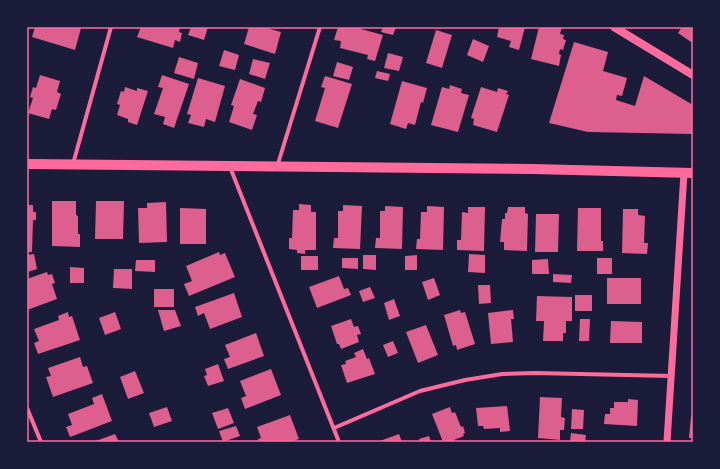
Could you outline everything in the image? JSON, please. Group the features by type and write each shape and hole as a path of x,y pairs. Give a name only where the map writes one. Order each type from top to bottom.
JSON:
{"main road":[{"path":"614,27 693,75"},
{"path":"27,164 541,169 688,173"}],"street":[{"path":"73,165 111,27"},
{"path":"277,167 320,27"},
{"path":"230,166 339,442"},
{"path":"668,442 688,173"},
{"path":"334,428 420,391 465,380 490,376 536,373 672,376"},
{"path":"27,408 41,442"}],"building":[{"path":"35,27 81,28 75,50 32,37"},
{"path":"141,27 180,27 179,32 182,33 180,42 175,40 173,48 137,37"},
{"path":"191,27 208,27 204,40 188,35"},
{"path":"249,27 263,27 281,32 275,54 244,44"},
{"path":"338,27 362,27 361,29 383,35 375,61 367,59 368,55 340,48 341,41 334,40"},
{"path":"383,27 396,27 393,35 381,32"},
{"path":"499,27 525,27 519,50 509,47 511,41 497,37"},
{"path":"539,27 562,27 560,34 564,35 563,39 566,40 563,50 560,49 559,54 561,55 559,66 531,59"},
{"path":"682,27 693,27 693,39 691,42 678,33"},
{"path":"436,30 452,35 442,68 426,63"},
{"path":"473,39 489,46 483,62 467,55"},
{"path":"574,42 608,52 603,71 627,78 622,96 617,95 616,100 635,106 644,76 693,105 693,134 588,132 549,123"},
{"path":"224,50 239,55 235,70 219,66"},
{"path":"388,53 403,57 399,71 384,68"},
{"path":"179,57 198,63 194,79 174,73"},
{"path":"253,59 270,63 265,79 249,74"},
{"path":"337,62 353,67 349,80 333,76"},
{"path":"377,71 390,74 388,81 375,78"},
{"path":"40,75 60,81 57,92 61,94 56,110 52,109 49,119 28,113 33,98 30,97 33,87 36,88"},
{"path":"162,75 189,84 174,128 163,124 165,117 154,114 163,88 158,87"},
{"path":"325,76 352,84 338,128 315,121 325,88 321,87"},
{"path":"198,78 225,86 215,122 206,119 204,127 188,123 191,115 187,114"},
{"path":"240,79 265,88 261,102 258,101 253,114 257,115 252,130 229,122 234,106 231,105"},
{"path":"402,81 427,88 423,103 421,102 415,125 408,123 406,129 390,124"},
{"path":"450,85 462,89 461,93 469,95 458,132 431,125 442,87 449,89"},
{"path":"125,87 137,91 137,88 148,91 137,125 128,122 128,119 117,115 120,105 117,104 121,91 124,92"},
{"path":"481,87 497,92 498,88 508,91 506,94 509,95 497,132 473,125 474,119 471,118"},
{"path":"52,201 76,201 76,215 78,216 80,247 52,246"},
{"path":"96,201 124,201 123,239 95,239"},
{"path":"166,202 167,242 139,243 138,208 147,208 147,203"},
{"path":"299,204 311,205 311,212 316,212 316,250 305,250 305,254 297,253 297,250 289,249 289,238 292,238 293,210 299,210"},
{"path":"27,205 33,205 33,212 36,212 36,220 33,220 32,252 27,252"},
{"path":"343,205 362,206 360,249 333,248 334,238 338,238 338,211 343,211"},
{"path":"385,206 403,207 402,249 375,248 376,238 380,238 380,211 385,211"},
{"path":"427,206 444,207 443,250 416,249 417,239 420,239 421,212 427,212"},
{"path":"468,207 485,207 484,251 457,250 457,240 461,240 462,212 468,213"},
{"path":"508,207 525,207 525,213 528,214 527,251 504,250 504,242 500,242 502,219 505,219 505,213 507,213"},
{"path":"180,208 206,209 206,244 180,244"},
{"path":"578,208 601,208 601,241 603,241 603,251 577,251"},
{"path":"623,209 638,209 638,215 645,216 644,243 648,243 647,254 622,253"},
{"path":"536,214 559,214 558,252 535,252"},
{"path":"219,252 220,255 225,253 235,277 189,296 184,284 192,281 186,266"},
{"path":"34,254 37,269 27,272 27,255"},
{"path":"469,254 485,255 485,273 468,272"},
{"path":"363,255 376,255 376,270 363,269"},
{"path":"417,255 417,270 405,270 405,256"},
{"path":"301,256 318,256 318,270 301,270"},
{"path":"342,258 358,258 358,269 342,268"},
{"path":"597,258 612,258 612,274 597,274"},
{"path":"548,259 549,274 532,274 532,260"},
{"path":"136,260 155,260 155,272 135,271"},
{"path":"70,267 84,268 84,283 70,283"},
{"path":"114,269 132,269 132,289 113,288"},
{"path":"47,272 48,275 52,274 55,283 52,284 57,299 27,310 27,279"},
{"path":"553,274 572,275 571,283 553,282"},
{"path":"339,276 344,289 348,288 351,295 317,308 309,287"},
{"path":"434,278 440,295 428,300 422,282"},
{"path":"607,278 641,278 641,304 607,304"},
{"path":"478,285 490,285 491,303 479,304"},
{"path":"370,287 375,298 363,302 359,291"},
{"path":"154,289 174,289 174,307 154,307"},
{"path":"234,293 242,317 210,329 204,313 198,316 195,307"},
{"path":"575,295 592,295 592,311 575,311"},
{"path":"537,296 572,297 572,321 566,321 566,333 563,333 563,341 543,341 544,321 536,321"},
{"path":"394,299 400,316 389,320 384,303"},
{"path":"158,310 175,310 181,326 164,331"},
{"path":"460,310 461,313 465,312 475,344 457,350 456,345 453,346 444,315"},
{"path":"513,310 514,319 511,319 513,342 491,344 488,313"},
{"path":"68,312 69,317 72,316 80,340 38,354 34,343 39,341 34,329 59,320 58,316"},
{"path":"115,312 121,329 105,335 99,318"},
{"path":"351,319 354,327 358,326 361,334 357,335 359,342 341,349 339,344 337,344 331,326"},
{"path":"580,319 590,319 589,341 579,341"},
{"path":"611,321 642,322 642,343 610,343"},
{"path":"426,325 438,355 418,363 406,332"},
{"path":"256,333 264,356 228,369 224,359 230,357 225,345"},
{"path":"393,341 398,353 388,357 383,345"},
{"path":"363,349 367,359 369,358 375,374 347,383 341,365 346,364 345,361 356,357 354,353"},
{"path":"80,357 83,367 87,366 93,383 53,397 46,377 51,376 48,368"},
{"path":"218,364 224,381 208,386 204,376 207,375 205,369"},
{"path":"271,369 281,395 245,409 241,398 246,396 240,381"},
{"path":"135,371 144,393 128,399 120,377"},
{"path":"102,394 112,421 70,437 66,427 72,425 68,414 94,404 92,398"},
{"path":"540,397 562,398 561,417 565,418 564,430 560,430 560,440 538,438"},
{"path":"628,399 638,400 637,426 604,424 605,414 610,414 610,408 614,408 614,402 628,402"},
{"path":"507,406 510,431 500,432 500,428 484,429 483,426 478,426 476,408"},
{"path":"167,407 172,421 154,427 149,413"},
{"path":"450,407 452,413 455,412 461,427 463,426 465,433 463,434 464,436 454,440 454,442 443,442 432,414"},
{"path":"228,408 234,423 218,429 212,413"},
{"path":"572,409 584,410 583,429 571,429"},
{"path":"290,415 299,439 290,442 259,442 258,439 261,438 257,427"},
{"path":"691,416 693,416 693,438 689,438"},
{"path":"236,426 240,436 223,442 219,431"},
{"path":"571,433 586,435 585,442 570,442"},
{"path":"115,434 119,442 93,442"},
{"path":"399,434 402,442 377,442"},
{"path":"429,436 431,442 420,442 419,439"}]}
